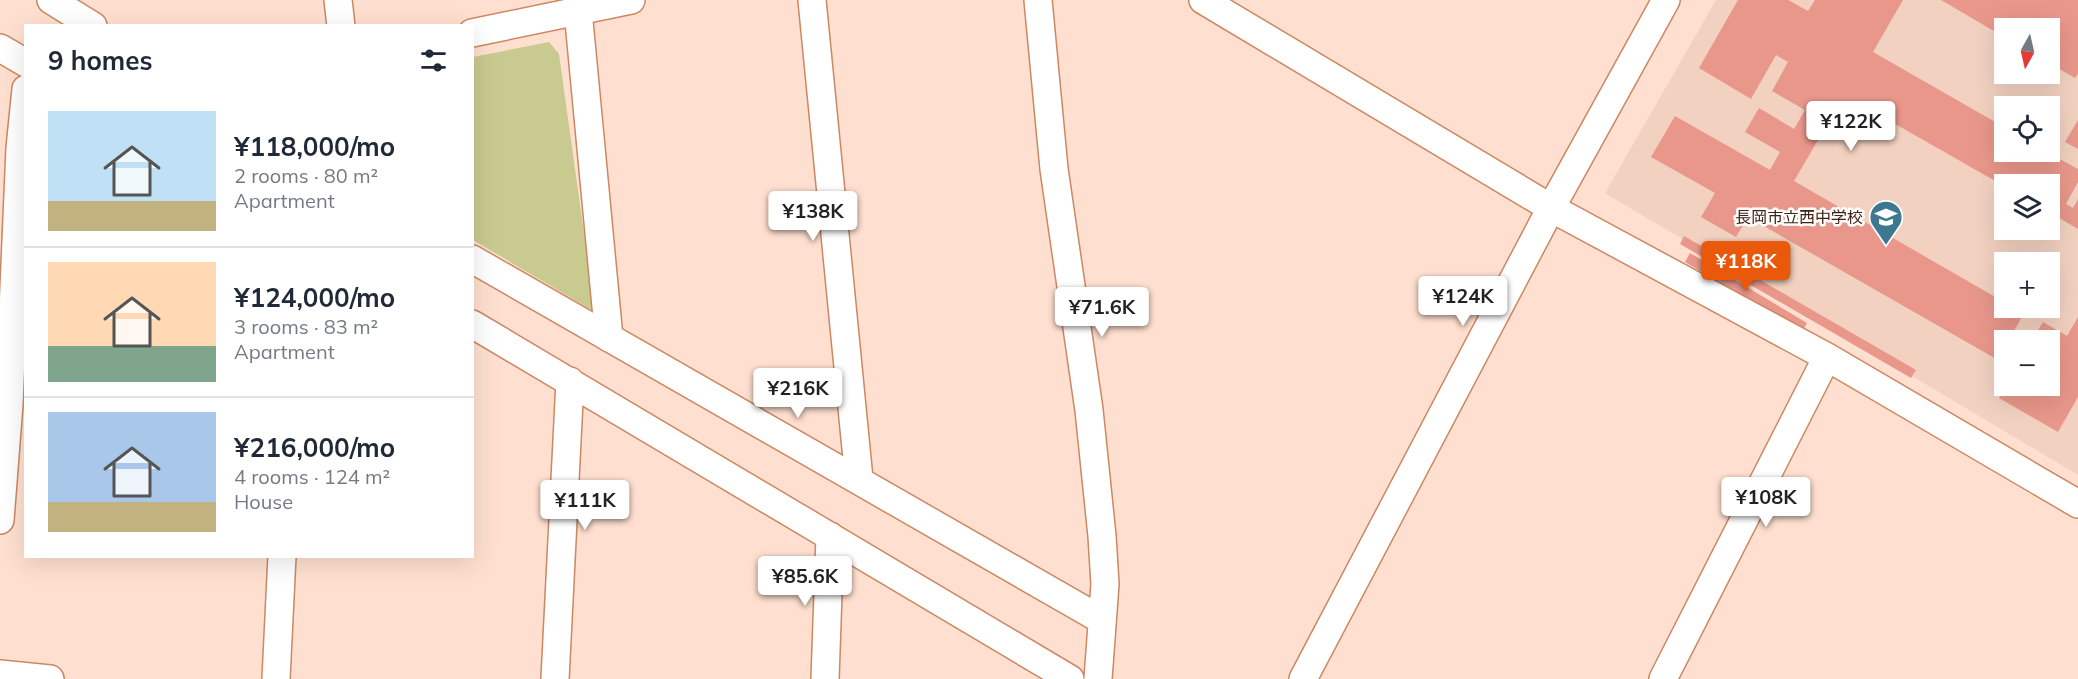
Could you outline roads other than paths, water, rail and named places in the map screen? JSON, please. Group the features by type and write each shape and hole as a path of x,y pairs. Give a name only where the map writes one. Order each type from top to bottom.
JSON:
{"street":[{"path":"338,0 341,24"},
{"path":"474,32 578,5 631,0"},
{"path":"812,0 859,479"},
{"path":"1038,0 1054,169 1091,421 1105,584 1100,619 1098,679"},
{"path":"1203,0 1551,208 1827,357 2078,504"},
{"path":"1303,679 1551,208 1666,0"},
{"path":"578,5 609,338"},
{"path":"63,9 89,24"},
{"path":"0,48 24,62"},
{"path":"0,519 9,405 20,148 24,109"},
{"path":"474,260 1100,619"},
{"path":"474,325 1070,679"},
{"path":"1663,679 1827,357"},
{"path":"555,679 570,381"},
{"path":"825,679 831,536"},
{"path":"276,679 282,558"},
{"path":"0,674 50,679"}],"place":[{"name":"長岡市立西中学校","path":"1886,246"}]}
